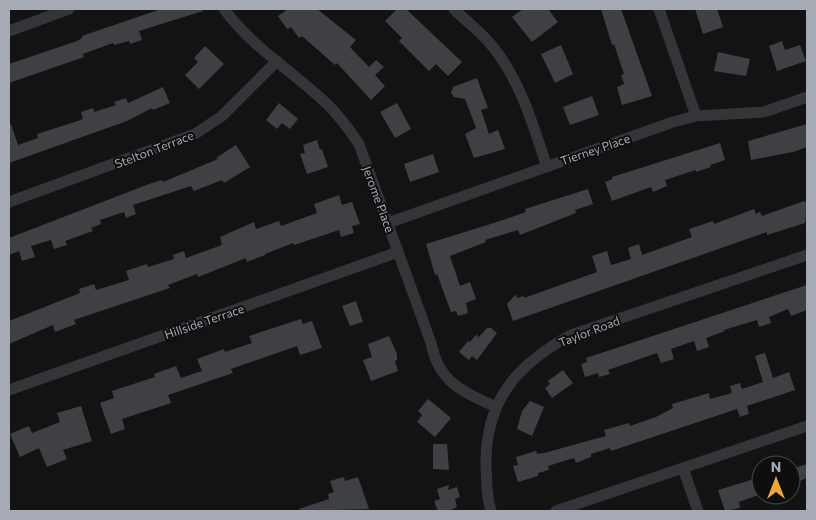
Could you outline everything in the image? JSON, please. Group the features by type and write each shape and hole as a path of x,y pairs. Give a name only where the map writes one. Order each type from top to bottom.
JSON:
{"street":[{"path":"9,31 69,9"},
{"name":"Jerome Place","path":"224,9 240,31 325,102 343,121 359,144 430,343 434,360 442,373 462,392 496,407"},
{"path":"454,9 492,46 506,64 526,108 547,167"},
{"path":"658,9 696,116"},
{"name":"Stelton Terrace","path":"9,202 195,134 222,116 276,61"},
{"name":"Tierney Place","path":"388,223 696,116 764,112 807,97"},
{"name":"Hillside Terrace","path":"9,390 398,252"},
{"name":"Taylor Road","path":"491,511 486,496 486,450 489,428 496,407 512,380 525,365 544,349 571,335 807,255"},
{"path":"556,511 807,426"},
{"path":"684,468 698,511"}],"building":[{"path":"161,9 202,9 203,11 139,31 142,40 130,44 129,41 114,45 113,43 83,54 84,57 9,83 9,64 77,41 82,36"},
{"path":"288,9 317,9 356,40 350,47 369,67 376,60 384,67 375,75 385,86 371,100 337,63 335,65 302,36 299,38 291,27 287,29 278,16"},
{"path":"397,9 406,9 462,62 448,76 436,64 429,71 399,41 402,38 385,21"},
{"path":"523,9 548,9 558,22 532,42 512,17"},
{"path":"601,9 621,9 652,96 622,105 617,87 624,84 621,75 624,74 614,44 612,45"},
{"path":"695,9 717,9 723,27 703,34"},
{"path":"782,41 785,50 800,45 806,61 777,71 769,46"},
{"path":"561,45 573,74 555,83 541,54"},
{"path":"205,46 224,64 199,89 185,75 198,62 194,58"},
{"path":"718,52 750,59 746,76 714,71"},
{"path":"477,78 488,108 481,110 489,134 498,130 505,149 474,158 465,134 476,128 465,99 454,97 451,93 453,87"},
{"path":"163,87 170,103 153,110 152,108 127,121 9,163 9,125 11,124 18,145 38,138 37,134 81,120 83,118 81,112 93,108 94,112 116,105 114,102 126,98 128,103"},
{"path":"592,96 599,115 570,125 563,107"},
{"path":"279,103 298,119 290,129 282,123 277,129 266,120"},
{"path":"397,103 411,129 395,138 380,112"},
{"path":"807,124 807,147 793,152 751,160 748,141"},
{"path":"317,140 328,167 307,174 300,154 305,153 303,145"},
{"path":"720,143 725,160 696,172 696,170 665,180 667,186 653,192 651,187 612,201 605,182 612,179 612,177"},
{"path":"236,145 250,167 224,183 222,180 194,191 191,186 133,205 136,214 126,218 124,212 100,220 101,224 91,228 93,231 65,241 67,245 54,249 51,240 31,246 35,257 22,261 19,251 9,255 9,238 149,184 162,180 163,182 218,159 216,158"},
{"path":"433,154 439,172 410,182 404,164"},
{"path":"588,189 593,204 575,210 576,213 520,235 518,230 485,240 486,242 450,256 460,286 470,282 476,299 466,303 468,313 458,316 456,311 451,312 437,274 435,275 426,244 497,222 526,212 525,209"},
{"path":"339,195 342,205 352,202 360,224 352,226 354,233 341,237 339,230 294,245 293,243 247,262 246,258 198,277 197,274 168,285 170,288 74,320 76,324 55,332 53,325 9,344 9,321 80,293 79,289 94,284 96,290 129,280 126,271 147,264 148,267 174,259 173,255 184,251 186,258 222,245 220,237 254,222 256,229 279,221 281,226 317,213 314,204"},
{"path":"804,201 807,203 805,223 767,235 767,232 513,321 507,304 516,294 517,298 524,296 524,298 597,272 592,256 607,251 611,265 631,259 628,248 639,244 642,255 692,237 689,229 713,221 714,224 754,209 756,214 760,212 762,216"},
{"path":"807,285 807,310 791,316 788,309 769,317 771,323 759,327 757,320 724,330 706,338 709,347 697,351 694,341 671,349 674,359 661,363 657,353 608,370 610,374 599,377 598,373 585,377 581,364 587,362 586,358"},
{"path":"356,301 363,322 350,326 342,306"},
{"path":"301,319 303,324 312,321 322,348 300,355 297,346 231,369 233,373 168,395 171,403 122,419 125,429 111,434 100,403 114,398 112,391 155,377 154,374 176,366 181,378 202,371 197,359 224,349 225,352 252,343 249,336"},
{"path":"487,328 491,328 497,333 477,360 472,356 469,360 459,352 468,341 470,342 477,334 478,338"},
{"path":"389,336 397,354 397,360 395,361 398,371 371,381 363,360 372,357 368,344"},
{"path":"765,353 773,378 789,372 795,390 747,406 749,414 740,417 737,409 611,451 610,448 591,454 591,457 576,463 574,458 548,466 549,470 538,473 538,476 518,482 513,466 518,465 516,457 536,451 537,454 544,453 606,436 604,430 629,423 630,426 656,417 673,408 672,404 709,393 710,399 732,393 730,386 740,383 742,389 763,382 755,356"},
{"path":"563,370 573,383 552,398 545,388 550,384 548,381"},
{"path":"428,399 451,418 435,437 417,422 422,415 418,411"},
{"path":"530,401 544,407 532,436 517,429 522,411"},
{"path":"81,406 92,441 63,450 67,459 47,467 39,448 20,457 10,434 29,426 32,433 60,422 57,413"},
{"path":"433,444 447,444 449,470 433,469"},
{"path":"807,464 807,478 801,480 801,466"},
{"path":"344,477 345,481 358,477 369,509 299,511 299,509 329,499 328,494 334,492 330,481"},
{"path":"751,480 751,498 739,502 740,508 725,511 718,490"},
{"path":"449,485 448,490 457,487 460,497 455,499 457,507 448,511 438,511 434,501 440,499 437,489"}]}
